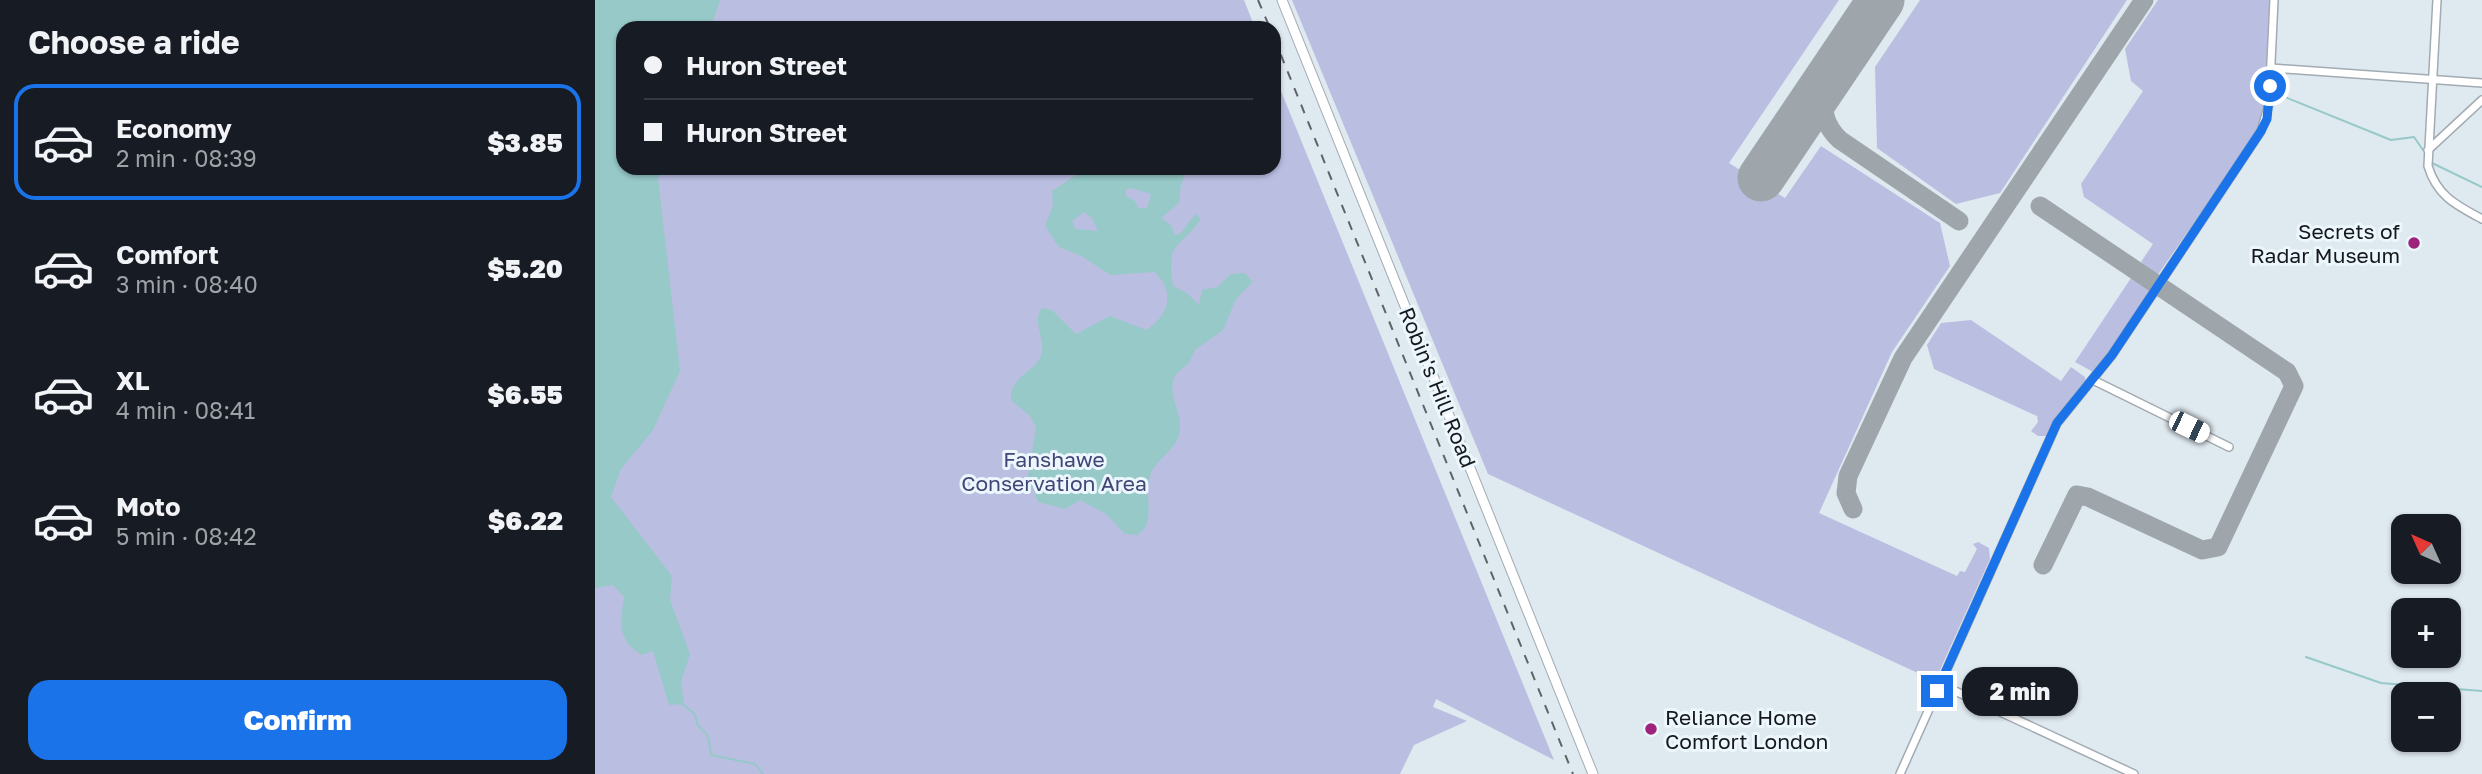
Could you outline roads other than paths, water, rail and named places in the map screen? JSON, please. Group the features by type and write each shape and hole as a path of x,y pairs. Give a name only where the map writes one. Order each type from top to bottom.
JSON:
{"main road":[{"name":"Robin's Hill Road","path":"1282,0 1593,774"}],"street":[{"path":"1900,774 2046,446 2066,411 2093,380 2134,323 2267,119 2274,0"},
{"path":"2437,0 2428,150 2433,182 2441,193 2482,219"},
{"path":"2271,68 2482,83"},
{"path":"2428,150 2482,100"},
{"path":"2093,380 2229,447"},
{"path":"1940,684 2134,774"}],"waterway":[{"path":"2275,93 2391,140 2414,137 2423,150"},
{"path":"2432,163 2482,187"},
{"path":"2306,657 2381,683 2482,691"},
{"path":"681,703 695,714 697,724 708,736 711,755 755,764 763,774"}],"railway":[{"path":"1258,0 1267,21"},
{"path":"1281,55 1573,774"}],"place":[{"name":"Secrets of Radar Museum","path":"2414,243"},
{"name":"Reliance Home Comfort London","path":"1651,729"}],"park label":[{"name":"Fanshawe Conservation Area","path":"1054,471"}]}
